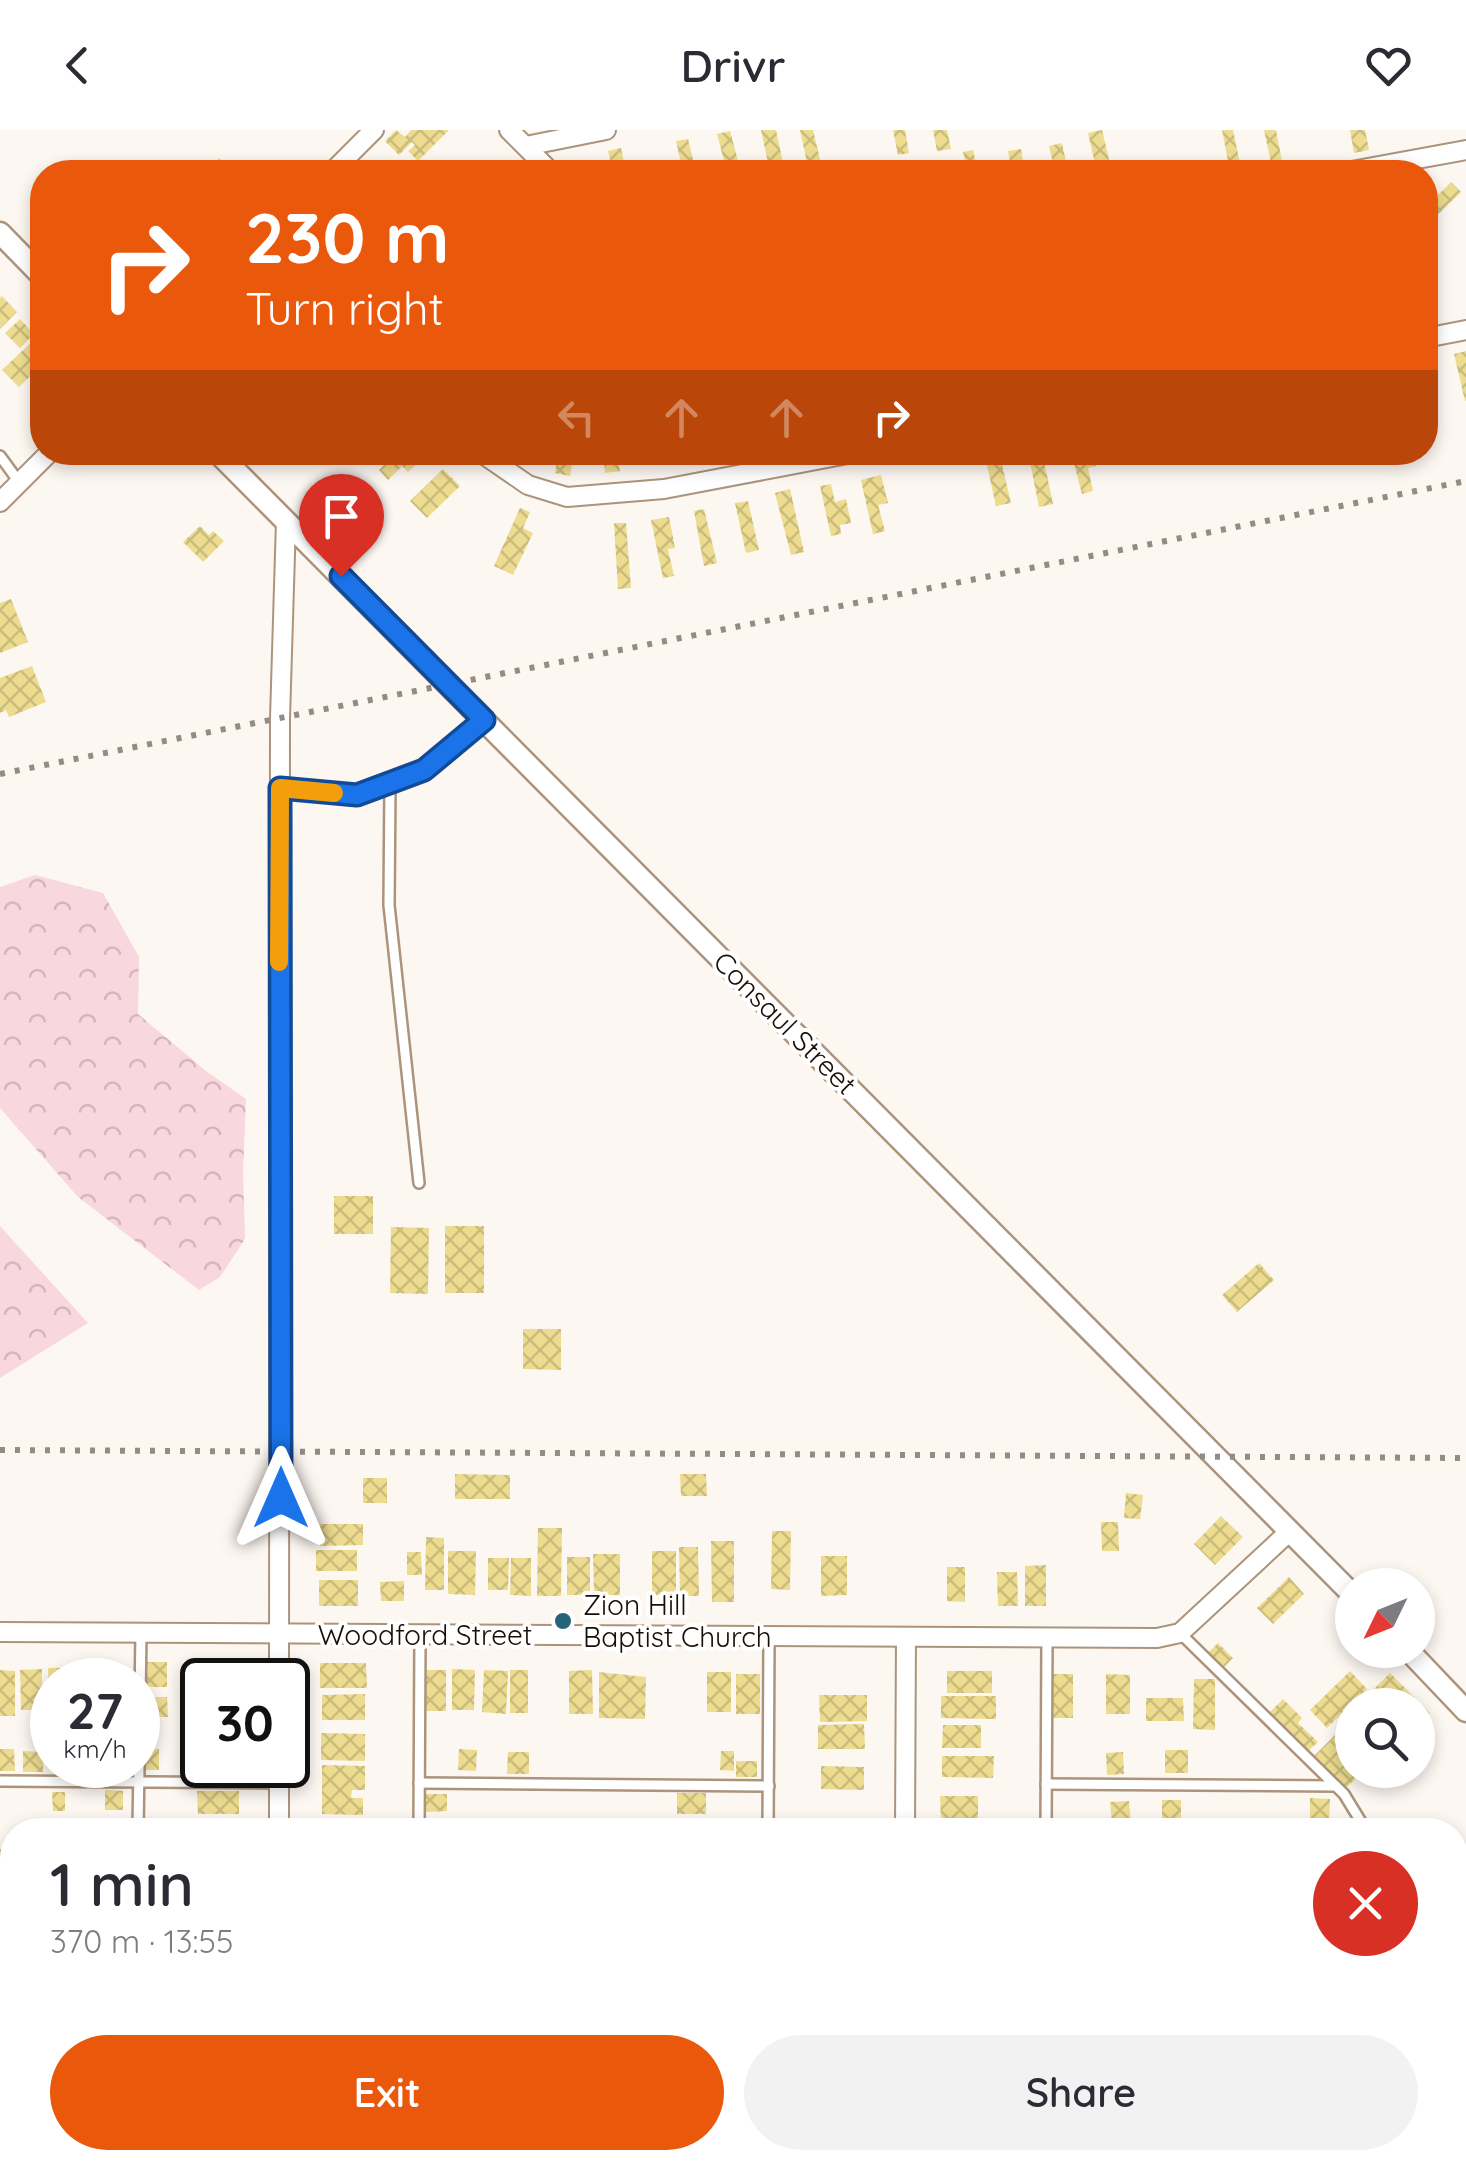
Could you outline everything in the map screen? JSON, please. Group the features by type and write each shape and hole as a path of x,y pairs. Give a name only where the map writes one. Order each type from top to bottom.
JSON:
{"street":[{"path":"344,160 374,130"},
{"path":"509,130 540,160"},
{"path":"526,146 606,130"},
{"path":"1411,160 1466,150"},
{"path":"0,234 30,264"},
{"path":"1438,335 1466,330"},
{"path":"0,502 37,465"},
{"name":"Consaul Street","path":"231,465 1335,1577"},
{"path":"499,465 528,485 568,497 664,490 782,465"},
{"path":"279,1658 280,788 286,521"},
{"path":"1180,1634 1290,1531"},
{"name":"Woodford Street","path":"0,1632 1046,1638 1157,1638 1180,1634"},
{"path":"905,1818 906,1637"},
{"path":"1425,1668 1466,1711"},
{"path":"279,1788 279,1818"}],"lane":[{"path":"0,456 19,483"},
{"path":"280,788 357,795 424,770 484,720"},
{"path":"390,783 390,905 419,1183"},
{"path":"141,1633 141,1658"},
{"path":"1180,1634 1335,1785"},
{"path":"419,1818 420,1635"},
{"path":"768,1818 769,1636"},
{"path":"1046,1638 1046,1818"},
{"path":"0,1781 30,1781"},
{"path":"419,1783 769,1786"},
{"path":"1046,1784 1335,1786"},
{"path":"138,1818 139,1788"},
{"path":"1338,1788 1360,1818"}],"green space":[{"path":"35,875 103,893 139,957 138,1014 246,1099 245,1239 220,1277 199,1290 78,1197 0,1108 0,887"},
{"path":"0,1226 88,1323 0,1378"}],"building":[{"path":"396,130 405,137 411,130 449,130 419,160 408,151 415,145 412,142 399,155 385,141"},
{"path":"761,130 776,130 782,160 767,160"},
{"path":"800,130 813,130 820,160 806,160"},
{"path":"893,130 905,130 909,153 898,155"},
{"path":"933,130 947,130 951,149 937,151"},
{"path":"1102,130 1109,160 1094,160 1088,133"},
{"path":"1222,130 1233,130 1239,160 1228,160"},
{"path":"1264,130 1276,130 1282,160 1270,160"},
{"path":"1350,130 1365,130 1369,150 1354,153"},
{"path":"730,131 738,160 724,160 717,134"},
{"path":"688,139 693,160 680,160 676,141"},
{"path":"1062,143 1066,160 1052,160 1049,146"},
{"path":"621,148 624,160 610,160 608,151"},
{"path":"1021,149 1023,160 1010,160 1008,151"},
{"path":"973,150 975,160 965,160 963,152"},
{"path":"1451,182 1461,192 1438,214 1438,195"},
{"path":"0,298 17,312 0,329"},
{"path":"20,319 30,330 30,338 20,348 5,333"},
{"path":"30,343 30,376 19,387 2,370"},
{"path":"1466,351 1466,400 1465,401 1454,354"},
{"path":"384,465 415,465 408,472 402,466 388,480 379,470"},
{"path":"556,465 572,465 570,476 555,473"},
{"path":"604,465 619,465 620,471 605,473"},
{"path":"987,465 1002,465 1011,503 996,506"},
{"path":"1031,465 1045,465 1053,504 1039,507"},
{"path":"1074,465 1096,465 1088,468 1093,491 1082,494"},
{"path":"443,469 460,486 427,518 410,501"},
{"path":"881,475 888,503 878,505 885,531 873,534 861,480"},
{"path":"831,484 835,502 846,499 851,523 840,525 841,534 831,536 820,486"},
{"path":"790,489 804,552 791,555 775,493"},
{"path":"748,501 759,550 746,553 735,503"},
{"path":"520,508 530,512 523,528 533,533 513,575 494,566"},
{"path":"704,509 717,563 704,566 694,511"},
{"path":"669,517 675,548 668,549 674,576 663,578 651,520"},
{"path":"614,523 626,523 631,588 618,589"},
{"path":"200,526 224,541 203,562 183,542"},
{"path":"11,599 28,642 0,653 0,603"},
{"path":"32,666 46,702 9,717 6,710 0,713 0,678"},
{"path":"334,1196 373,1196 373,1234 334,1234"},
{"path":"445,1226 484,1226 484,1293 445,1293"},
{"path":"391,1227 429,1228 428,1294 390,1293"},
{"path":"1259,1263 1274,1280 1237,1312 1222,1295"},
{"path":"523,1329 561,1329 561,1370 523,1369"},
{"path":"455,1474 510,1475 510,1499 455,1499"},
{"path":"680,1474 706,1474 707,1496 681,1496"},
{"path":"363,1478 387,1478 387,1503 363,1503"},
{"path":"1126,1493 1143,1495 1140,1519 1124,1518"},
{"path":"1221,1516 1243,1537 1215,1565 1194,1544"},
{"path":"1101,1522 1118,1522 1119,1551 1102,1551"},
{"path":"320,1524 363,1524 363,1545 320,1546"},
{"path":"538,1528 562,1528 561,1596 537,1596"},
{"path":"772,1531 791,1531 790,1590 771,1589"},
{"path":"426,1537 444,1538 444,1590 425,1590"},
{"path":"711,1541 734,1541 734,1602 712,1602"},
{"path":"679,1547 698,1547 699,1596 680,1596"},
{"path":"316,1550 357,1550 357,1571 316,1571"},
{"path":"448,1551 476,1551 475,1595 448,1594"},
{"path":"652,1551 676,1551 676,1595 652,1595"},
{"path":"407,1552 421,1552 422,1575 407,1575"},
{"path":"593,1554 620,1554 620,1595 594,1595"},
{"path":"821,1556 847,1556 847,1595 821,1596"},
{"path":"567,1557 590,1557 590,1595 567,1595"},
{"path":"488,1558 509,1558 508,1590 488,1590"},
{"path":"511,1558 531,1558 531,1596 510,1595"},
{"path":"1046,1565 1046,1606 1025,1606 1025,1566"},
{"path":"947,1567 965,1567 965,1602 947,1601"},
{"path":"997,1572 1017,1572 1018,1606 998,1606"},
{"path":"1289,1577 1304,1594 1273,1624 1257,1608"},
{"path":"319,1580 358,1580 358,1606 319,1606"},
{"path":"404,1581 404,1601 381,1601 380,1582"},
{"path":"1218,1643 1233,1658 1223,1668 1208,1653"},
{"path":"160,1662 167,1662 167,1687 160,1687"},
{"path":"320,1663 366,1663 367,1688 320,1688"},
{"path":"452,1669 475,1670 474,1710 452,1710"},
{"path":"0,1670 15,1671 15,1716 0,1716"},
{"path":"20,1670 30,1670 30,1710 21,1710"},
{"path":"424,1670 446,1670 446,1711 424,1711"},
{"path":"484,1670 508,1671 506,1714 482,1712"},
{"path":"510,1670 528,1670 528,1713 510,1713"},
{"path":"592,1670 593,1714 569,1714 569,1671"},
{"path":"947,1671 992,1671 992,1693 947,1693"},
{"path":"1350,1671 1366,1688 1335,1688 1335,1720 1327,1728 1310,1710"},
{"path":"599,1672 646,1677 645,1719 599,1718"},
{"path":"707,1672 731,1672 731,1712 707,1712"},
{"path":"1390,1673 1405,1688 1375,1688"},
{"path":"736,1674 760,1674 760,1714 736,1714"},
{"path":"1052,1674 1073,1674 1073,1718 1051,1718"},
{"path":"1106,1674 1130,1675 1130,1714 1106,1714"},
{"path":"1194,1679 1215,1679 1215,1730 1193,1729"},
{"path":"365,1694 365,1720 322,1720 322,1695"},
{"path":"819,1695 867,1695 867,1721 820,1722"},
{"path":"941,1696 996,1696 996,1719 941,1718"},
{"path":"160,1697 167,1697 168,1717 160,1717"},
{"path":"1146,1698 1183,1698 1184,1721 1146,1721"},
{"path":"1283,1699 1302,1718 1298,1723 1318,1742 1307,1752 1269,1713"},
{"path":"864,1724 865,1749 818,1749 818,1725"},
{"path":"943,1725 981,1725 981,1748 942,1748"},
{"path":"321,1733 365,1734 365,1761 321,1760"},
{"path":"1335,1735 1335,1779 1313,1757"},
{"path":"0,1749 14,1749 15,1771 0,1771"},
{"path":"459,1749 477,1750 476,1771 458,1770"},
{"path":"1165,1750 1188,1750 1188,1773 1165,1773"},
{"path":"23,1751 30,1751 30,1772 23,1772"},
{"path":"721,1751 734,1751 734,1771 720,1770"},
{"path":"508,1752 529,1752 529,1774 507,1774"},
{"path":"1123,1752 1124,1774 1107,1775 1106,1753"},
{"path":"942,1756 994,1756 993,1778 942,1777"},
{"path":"736,1761 757,1761 757,1777 736,1777"},
{"path":"322,1765 365,1766 365,1790 352,1790 351,1798 363,1798 363,1815 322,1814"},
{"path":"821,1766 864,1767 864,1790 821,1789"},
{"path":"105,1790 123,1791 123,1810 105,1810"},
{"path":"197,1791 239,1791 239,1814 198,1814"},
{"path":"52,1792 65,1792 65,1811 53,1811"},
{"path":"677,1793 706,1793 706,1814 677,1814"},
{"path":"425,1794 447,1794 447,1811 426,1812"},
{"path":"940,1796 978,1796 978,1818 941,1818"},
{"path":"1310,1798 1330,1799 1329,1818 1310,1818"},
{"path":"1162,1800 1181,1800 1181,1818 1162,1818"},
{"path":"1129,1801 1131,1818 1111,1818 1110,1802"}],"railway":[{"path":"0,774 1466,481"},
{"path":"0,1450 1466,1458"}],"slow traffic":[{"path":"279,962 280,788 334,793"}],"place":[{"name":"Zion Hill Baptist Church","path":"563,1621"}],"route":[{"path":"281,1498 280,788 357,795 424,770 484,720 341,576"}]}
